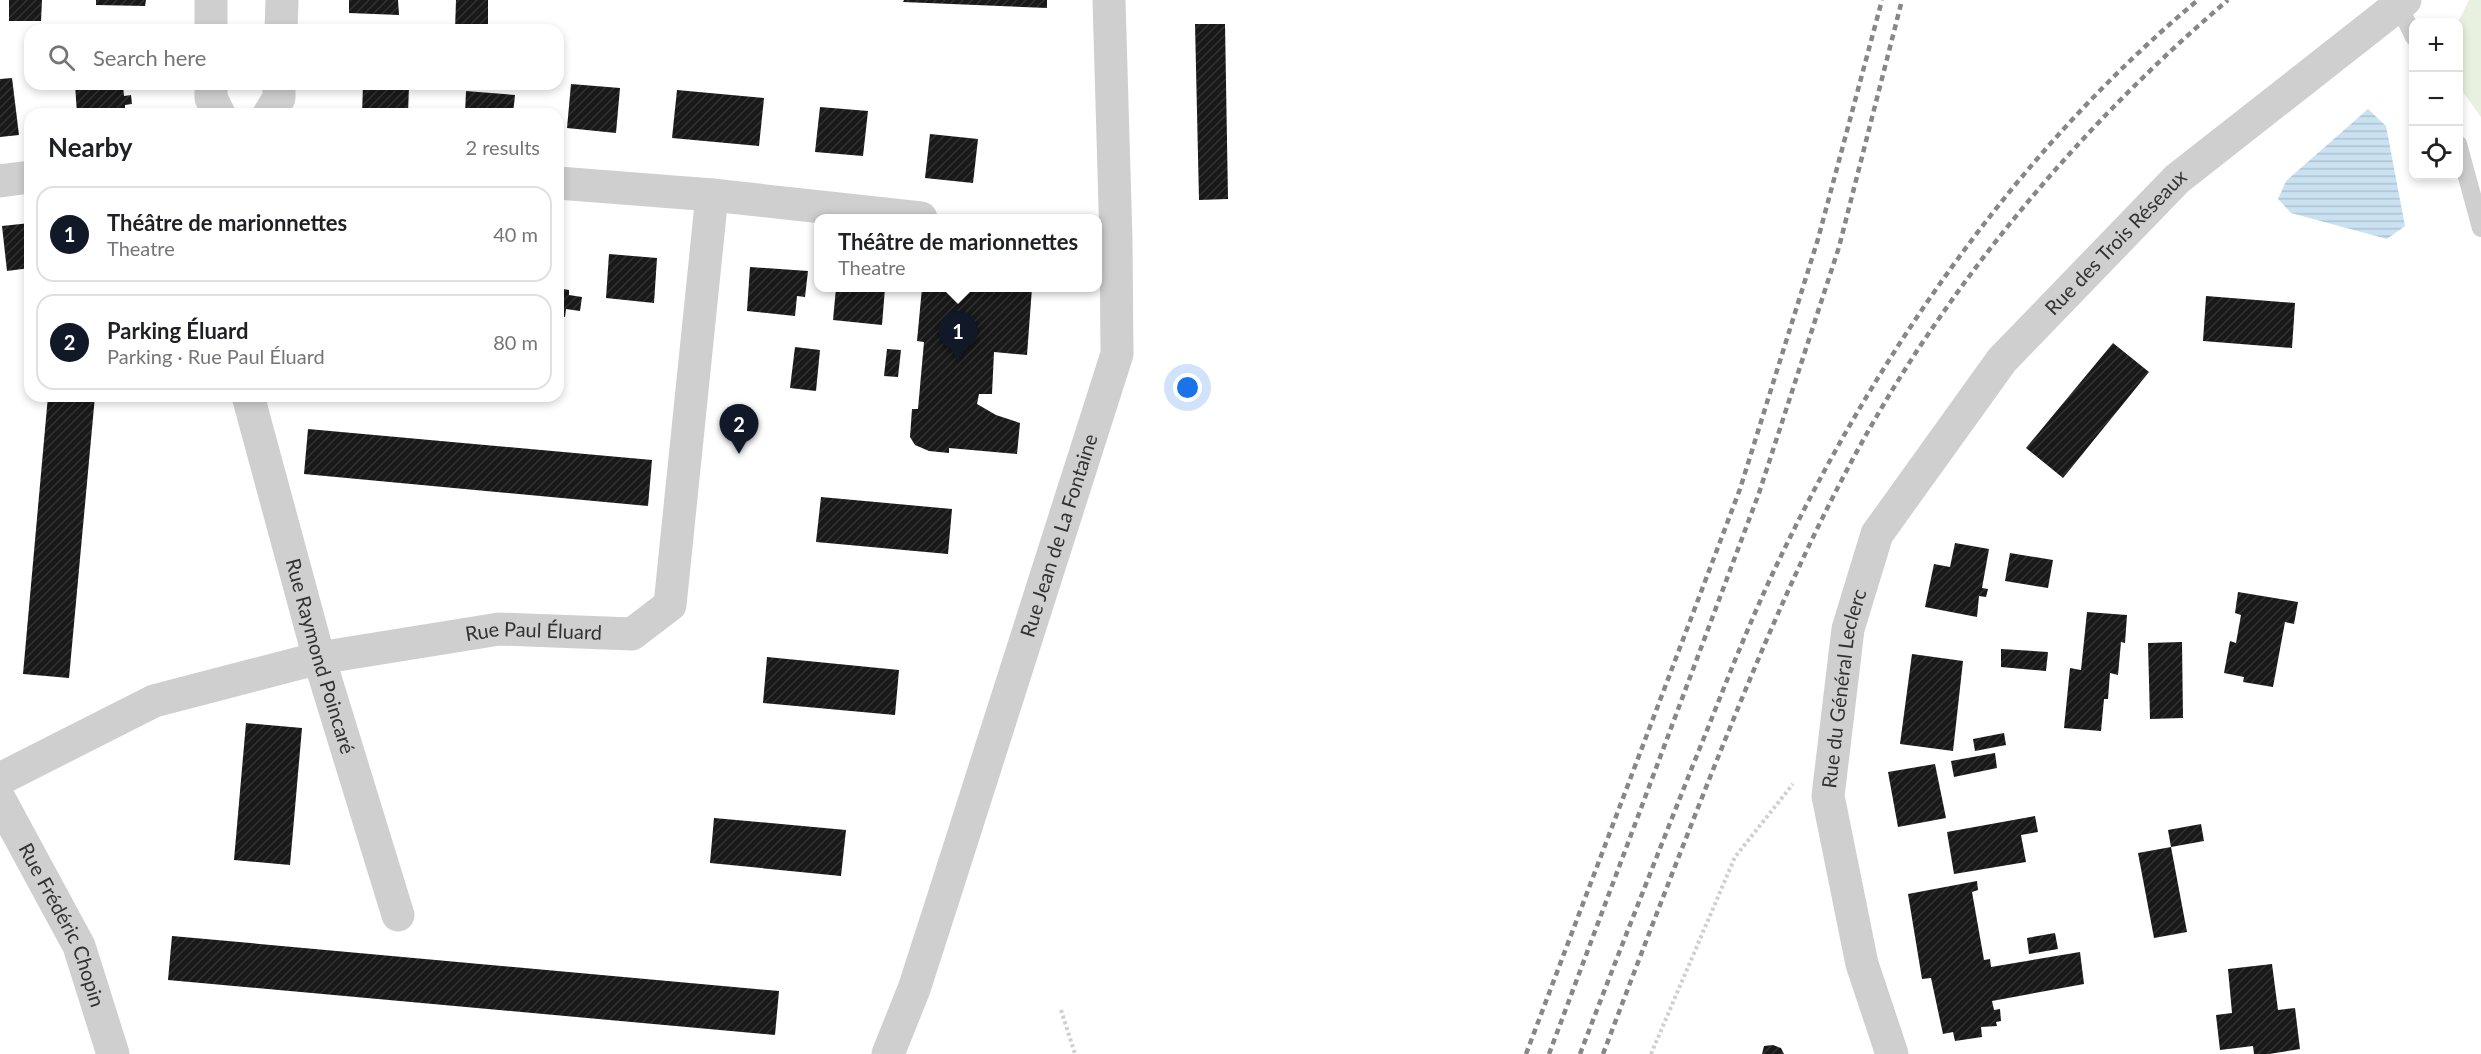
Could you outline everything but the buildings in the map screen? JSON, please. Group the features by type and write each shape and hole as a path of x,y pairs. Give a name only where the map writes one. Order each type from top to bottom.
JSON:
{"street":[{"path":"211,0 211,24"},
{"path":"281,24 282,0"},
{"name":"Rue Jean de La Fontaine","path":"888,1054 914,989 1117,354 1107,239 1109,0"},
{"name":"Rue des Trois Réseaux","path":"1877,534 2002,360 2177,179 2401,2"},
{"path":"211,90 211,98 216,108"},
{"path":"273,108 279,98 279,90"},
{"path":"0,181 24,178"},
{"path":"564,183 712,195 877,214"},
{"name":"Rue Paul Éluard","path":"0,779 154,701 319,658 500,629 632,634 670,605 712,195"},
{"name":"Rue Raymond Poincaré","path":"250,402 319,658 398,915"},
{"name":"Rue du Général Leclerc","path":"1877,534 1848,629 1828,796 1862,964 1892,1054"},
{"name":"Rue Frédéric Chopin","path":"0,800 79,946 113,1054"}],"lane":[{"path":"2401,2 2409,24"},
{"path":"2463,162 2481,228"}],"path":[{"path":"1651,1054 1735,857 1818,753 1833,755"},
{"path":"1061,1010 1075,1054"}],"green space":[{"path":"2469,0 2481,0 2481,117 2463,92 2463,18 2460,18"}],"water":[{"path":"2368,109 2386,126 2405,226 2387,239 2291,213 2278,199 2286,181"}],"railway":[{"path":"1526,1054 1740,489 1818,239 1882,0"},
{"path":"1549,1054 1759,493 1839,247 1902,0"},
{"path":"1580,1054 1751,622 1812,495 1855,416 1902,339 1954,264 2009,192 2068,124 2131,60 2198,0"},
{"path":"1603,1054 1725,740 1792,582 1842,480 1898,381 1961,287 1995,242 2067,156 2145,76 2228,0"}],"place":[{"name":"Théâtre de marionnettes","path":"958,361"},
{"name":"Parking Éluard","path":"739,454"}]}
